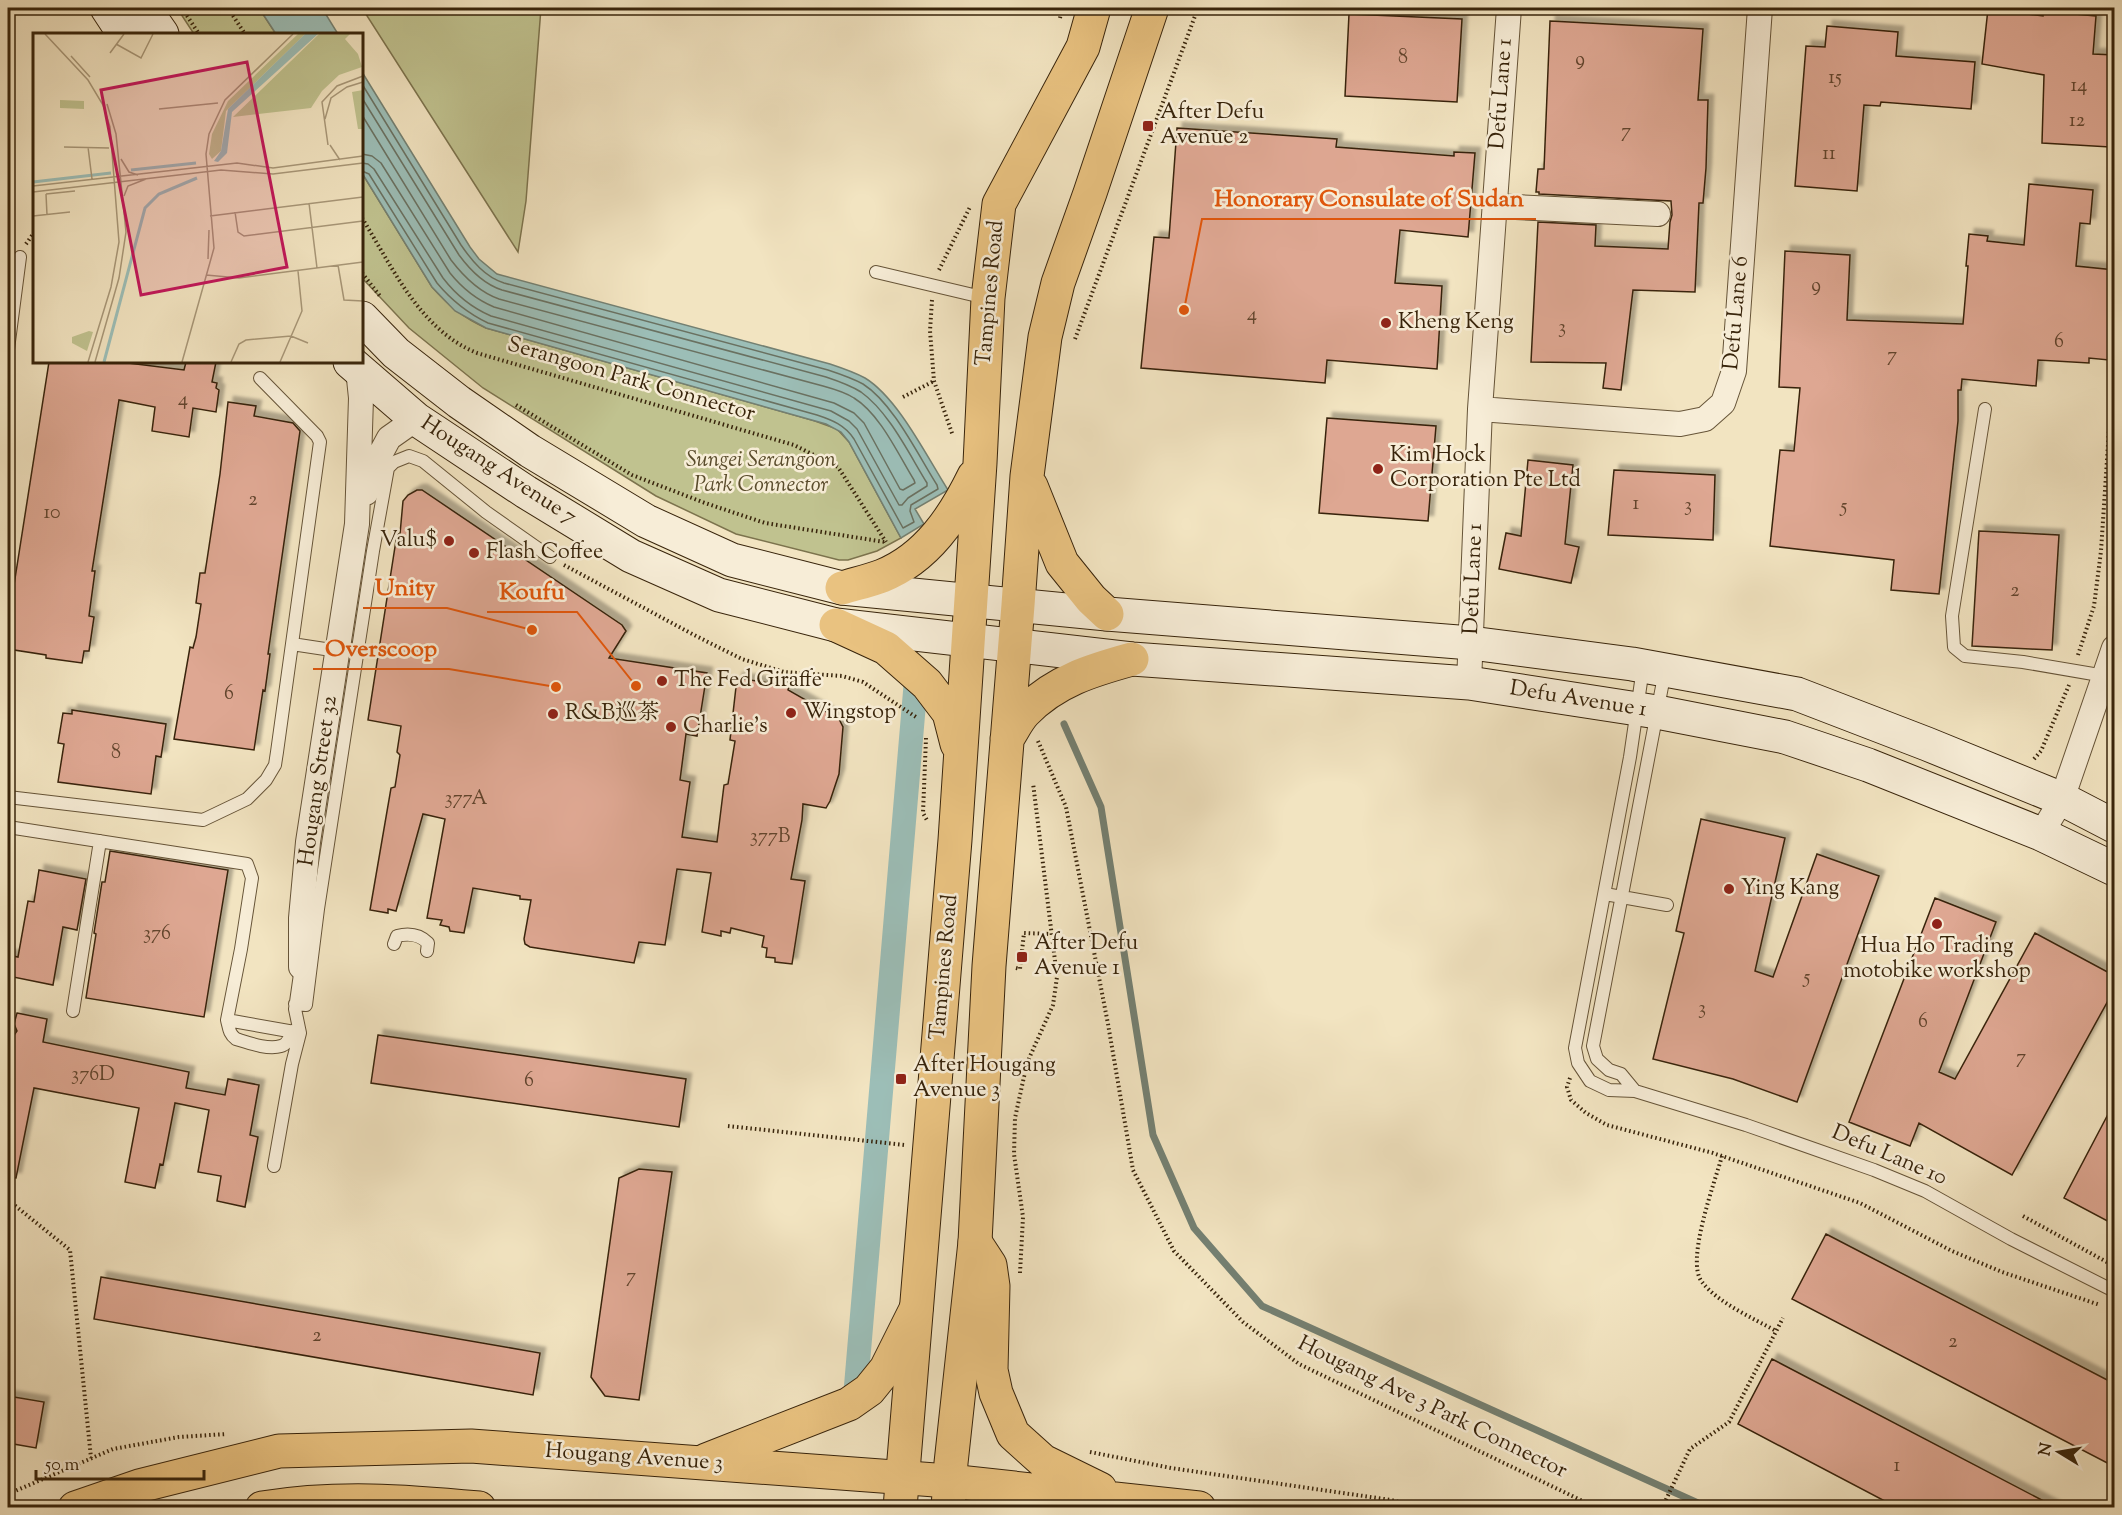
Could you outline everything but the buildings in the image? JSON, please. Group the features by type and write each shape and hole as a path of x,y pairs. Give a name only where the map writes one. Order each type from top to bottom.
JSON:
{"main road":[{"path":"108,8 123,33"},
{"path":"144,8 161,33"},
{"name":"Tampines Road","path":"901,1492 955,840 980,463 988,298 999,204 1083,47 1094,8"},
{"name":"Tampines Road","path":"948,1494 975,1242 989,966 1027,744 1015,646 1027,476 1044,337 1058,283 1152,8"},
{"name":"Hougang Avenue 7","path":"374,310 396,354 459,402 554,467 646,521 732,560 842,588 970,601"},
{"name":"Hougang Avenue 7","path":"354,365 416,419 526,492 631,556 719,595 836,626 968,641"},
{"path":"842,588 884,575 918,555 940,532 961,503 980,463"},
{"path":"1027,476 1062,563 1091,599 1107,614"},
{"path":"970,601 1018,605"},
{"name":"Defu Avenue 1","path":"1018,605 1471,643 1654,668 1797,694 1928,744 2061,799 2115,826"},
{"path":"836,626 886,648 927,684 949,713 960,758"},
{"path":"968,641 1015,646"},
{"name":"Defu Avenue 1","path":"1015,646 1132,659 1469,683 1646,710 1785,737 1868,765 2041,834 2115,869"},
{"path":"1027,744 1024,713 1062,683 1095,669 1132,659"},
{"path":"975,1242 990,1265 993,1286 991,1370 996,1393 1013,1434 1043,1461 1120,1499"},
{"path":"699,1462 849,1404 869,1390 886,1368 916,1309"},
{"name":"Hougang Avenue 3","path":"75,1508 139,1486 279,1451 471,1446 699,1462 901,1492 1120,1499 1199,1508"},
{"path":"262,1508 284,1504 381,1500 479,1508"}],"street":[{"name":"Defu Lane 1","path":"1469,683 1480,409 1509,8"},
{"name":"Defu Lane 6","path":"1480,409 1680,424 1705,419 1723,403 1734,371 1760,8"},
{"path":"1494,206 1658,214"},
{"name":"Hougang Street 32","path":"301,967 301,918 308,842 357,524 361,399 354,365"},
{"name":"Hougang Street 32","path":"357,524 375,464 388,438 416,419"},
{"path":"2041,834 2061,799 2115,648"}],"lane":[{"path":"8,349 20,257"},
{"path":"876,272 988,298"},
{"path":"8,797 194,820 208,819 247,799 266,780 275,765 320,442 317,436 260,378"},
{"path":"1985,409 1952,616 1954,647 1965,656 2023,662 2105,676"},
{"path":"296,1004 306,1005 318,909 374,542 388,468 394,462 408,456 423,461 486,512 550,557"},
{"path":"292,644 338,651"},
{"name":"Defu Lane 10","path":"1635,1091 1621,1074 1609,1070 1597,1059 1593,1046 1623,897 1646,710 1654,668"},
{"name":"Defu Lane 10","path":"1654,668 1646,710 1630,757 1575,1048 1578,1063 1590,1081 1609,1090 1635,1091 1810,1146 1915,1186 2011,1239 2115,1292"},
{"path":"8,827 247,864 252,878 227,1020 232,1036 236,1039 269,1047 282,1046 297,1032"},
{"path":"73,1011 100,841"},
{"path":"1605,894 1667,904"},
{"path":"394,944 397,936 414,934 428,943 427,951"},
{"path":"274,1166 297,1032 296,1004 301,967"},
{"path":"227,1020 297,1032"}],"path":[{"path":"182,8 198,33"},
{"path":"228,8 244,33"},
{"path":"1074,340 1198,8"},
{"name":"Serangoon Park Connector","path":"363,220 423,314 456,343 477,353 794,445 838,467 885,542"},
{"path":"363,276 374,310"},
{"path":"2036,763 2034,759 2042,751 2067,695 2094,606 2100,562 2115,354"},
{"path":"903,397 934,381"},
{"path":"513,403 632,475 705,503 765,523 885,542 897,541"},
{"path":"550,557 742,659 784,672 842,676 862,682 902,706 920,721"},
{"path":"926,728 923,813 930,828 955,840"},
{"name":"Hougang Ave 3 Park Connector","path":"1027,744 1066,807 1108,1024 1133,1170 1174,1251 1243,1322 1299,1364 1597,1508"},
{"path":"1020,1283 1023,1217 1014,1154 1015,1118 1027,1063 1053,1005 1057,977 1032,773"},
{"path":"2112,794 2115,780"},
{"path":"989,966 1020,969 1024,933 1052,934"},
{"path":"1578,1063 1570,1075 1567,1087 1571,1100 1586,1113 1606,1125 1722,1156 1860,1203 1952,1251 2002,1272 2105,1308"},
{"path":"728,1126 896,1144"},
{"path":"901,1156 902,1145"},
{"path":"1722,1156 1697,1241 1696,1269 1700,1281 1716,1296 1776,1331"},
{"path":"8,1200 70,1250 92,1458"},
{"path":"2023,1216 2115,1266"},
{"path":"1662,1507 1690,1449 1729,1422 1783,1318"},
{"path":"8,1494 113,1449 179,1437 234,1434"},
{"path":"1087,1451 1171,1468 1391,1500 1422,1508"}],"green space":[{"path":"177,8 259,8 275,33 193,33"},
{"path":"362,8 541,8 526,201 518,252"},
{"name":"Sungei Serangoon Park Connector","path":"363,175 432,287 463,315 486,328 837,429 849,442 901,538 877,551 848,560 839,560 736,534 656,496 483,388 409,328 363,279"}],"water":[{"path":"259,8 322,8 337,33 275,33"},
{"path":"363,74 470,247 479,259 497,274 830,364 861,376 889,399 911,429 948,490 915,509 924,524 901,538 849,442 841,432 826,424 486,328 455,311 432,287 363,175"}],"waterway":[{"path":"856,1386 916,680"},
{"path":"1064,724 1101,807 1153,1135 1194,1228 1262,1306 1709,1508"}],"place":[{"name":"After Defu Avenue 2","path":"1148,126"},
{"name":"Honorary Consulate of Sudan","path":"1184,310"},
{"name":"Kheng Keng","path":"1386,323"},
{"name":"Kim Hock Corporation Pte Ltd","path":"1378,469"},
{"name":"Valu$","path":"449,541"},
{"name":"Flash Coffee","path":"474,553"},
{"name":"Unity","path":"532,630"},
{"name":"The Fed Giraffe","path":"662,681"},
{"name":"Koufu","path":"636,686"},
{"name":"Overscoop","path":"556,687"},
{"name":"Wingstop","path":"791,713"},
{"name":"R&B巡茶","path":"553,714"},
{"name":"Charlie's","path":"671,727"},
{"name":"Ying Kang","path":"1729,889"},
{"name":"Hua Ho Trading motobike workshop","path":"1937,924"},
{"name":"After Defu Avenue 1","path":"1022,957"},
{"name":"After Hougang Avenue 3","path":"901,1079"}]}
